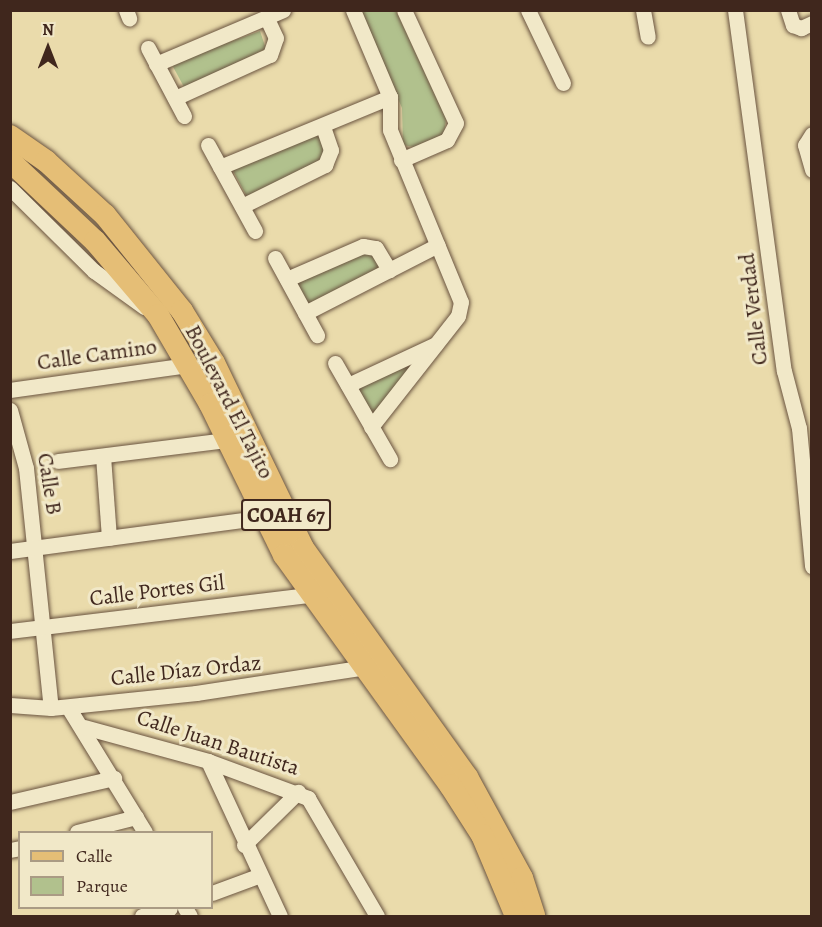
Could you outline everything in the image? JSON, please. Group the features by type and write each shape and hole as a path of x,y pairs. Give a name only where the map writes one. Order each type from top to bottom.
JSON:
{"main road":[{"name":"Boulevard El Tajito","path":"10,136 46,161 105,216 182,312 214,363 285,514 324,582 467,777 522,878 534,916"},
{"name":"Boulevard El Tajito","path":"10,161 96,241 158,315 189,365 262,517 309,595 416,733 482,835 516,916"}],"street":[{"path":"156,64 283,10"},
{"path":"353,10 390,97 390,130 401,160 460,295 460,309 438,342 371,427"},
{"path":"401,160 447,140 456,123 404,10"},
{"path":"528,10 562,83"},
{"path":"643,10 648,37"},
{"name":"Calle Verdad","path":"735,10 784,371 799,428 799,466 812,566"},
{"path":"788,10 793,25 801,28 812,23"},
{"path":"175,98 270,56 276,38 266,17"},
{"path":"148,48 184,116"},
{"path":"220,167 323,127 390,97"},
{"path":"242,206 325,165 331,145 323,127"},
{"path":"812,134 805,145 812,170"},
{"path":"208,145 255,231"},
{"path":"10,188 94,271 158,315"},
{"path":"305,313 438,245"},
{"path":"287,279 363,246 376,248 389,270"},
{"path":"275,258 317,335"},
{"path":"348,385 438,342"},
{"path":"335,363 390,459"},
{"name":"Calle Camino","path":"10,390 189,365"},
{"name":"Calle B","path":"10,410 18,469 35,548 51,708"},
{"path":"58,461 227,440"},
{"path":"103,456 109,538"},
{"path":"10,551 285,514"},
{"name":"Calle Portes Gil","path":"10,631 309,595"},
{"name":"Calle Díaz Ordaz","path":"10,705 68,707 259,686 366,667"},
{"path":"68,707 84,727 144,831"},
{"name":"Calle Juan Bautista","path":"84,727 208,760 298,792 315,807 377,916"},
{"path":"208,760 258,876 280,916"},
{"path":"10,802 114,778"},
{"path":"244,845 298,792"},
{"path":"81,831 136,817"},
{"path":"213,893 258,876"},
{"path":"142,916 166,909"}],"green space":[{"path":"360,11 396,11 446,119 444,134 414,147 403,145 402,108"},
{"path":"260,31 266,49 184,87 171,63"},
{"path":"322,131 325,158 248,199 231,167"},
{"path":"363,251 371,252 379,269 306,307 292,281"},
{"path":"426,351 375,418 356,384"}]}
